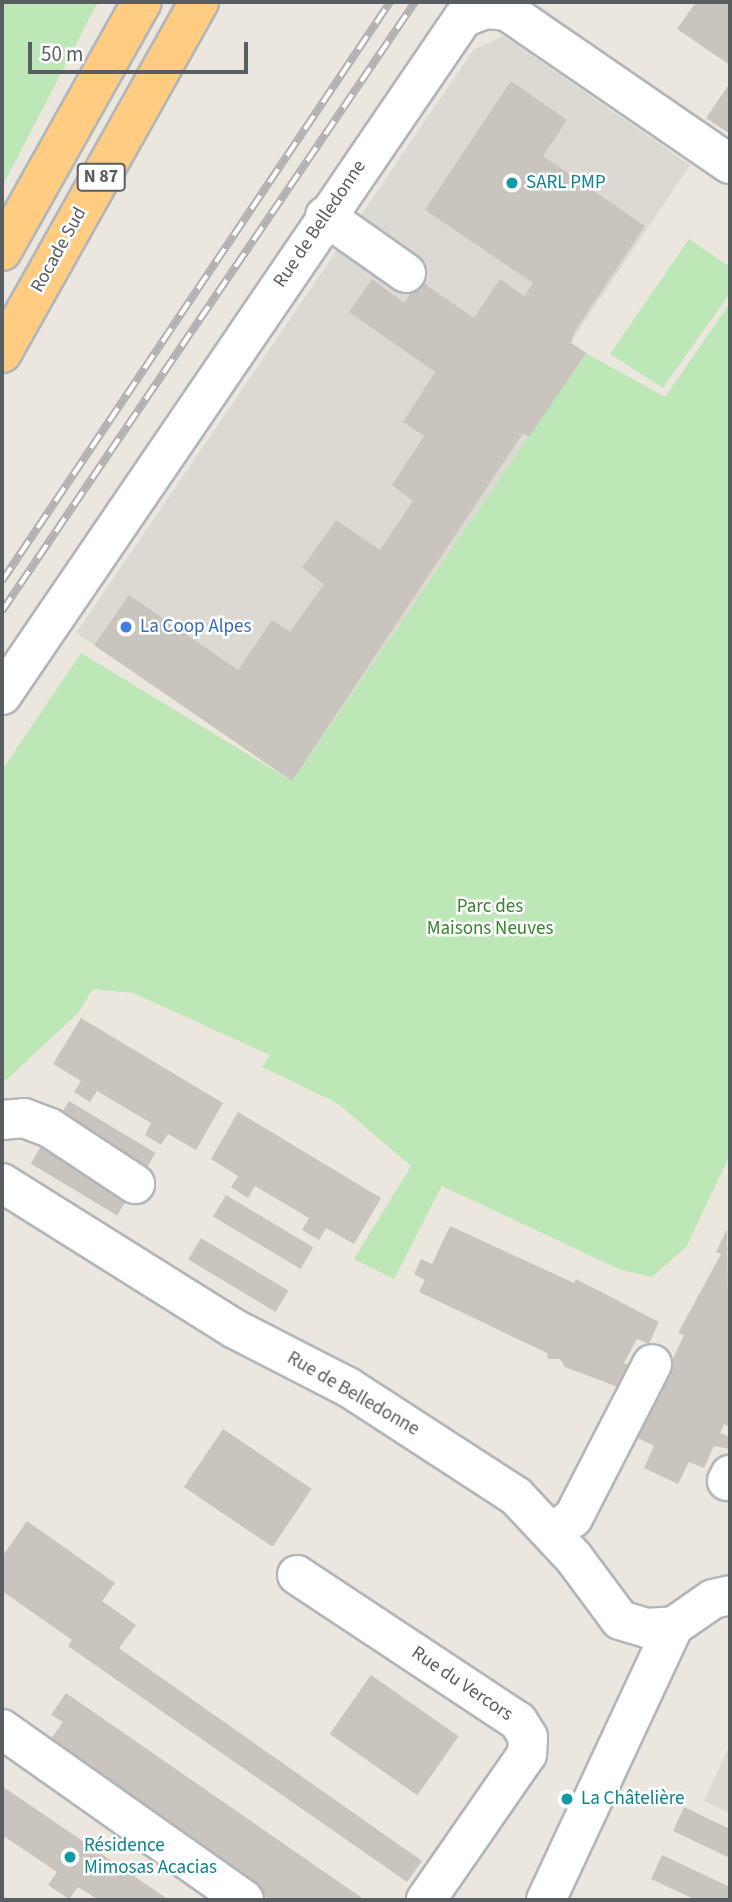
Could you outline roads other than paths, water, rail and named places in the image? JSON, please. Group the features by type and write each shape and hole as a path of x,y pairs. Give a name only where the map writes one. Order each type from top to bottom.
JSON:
{"highway":[{"name":"N 87","path":"2,251 142,2"},
{"name":"Rocade Sud","path":"2,353 200,2"}],"street":[{"name":"Rue de Belledonne","path":"2,695 325,216 463,18 485,9 507,11 730,164"},
{"path":"325,216 406,273"},
{"path":"2,1120 24,1118 50,1128 135,1184"},
{"name":"Rue de Belledonne","path":"2,1183 235,1329 348,1387 562,1525 620,1620 647,1628 674,1626"},
{"path":"562,1525 652,1364"},
{"name":"Rue du Vercors","path":"297,1575 518,1721 528,1737 527,1754 426,1900"},
{"path":"546,1900 674,1626 713,1599 730,1595"},
{"path":"2,1729 244,1900"}],"railway":[{"path":"2,581 390,2"},
{"path":"2,611 415,2"}],"place":[{"name":"SARL PMP","path":"512,183"},
{"name":"La Coop Alpes","path":"126,627"},
{"name":"La Châtelière","path":"567,1799"},
{"name":"Résidence Mimosas Acacias","path":"70,1857"}],"park label":[{"name":"Parc des Maisons Neuves","path":"490,918"}]}
